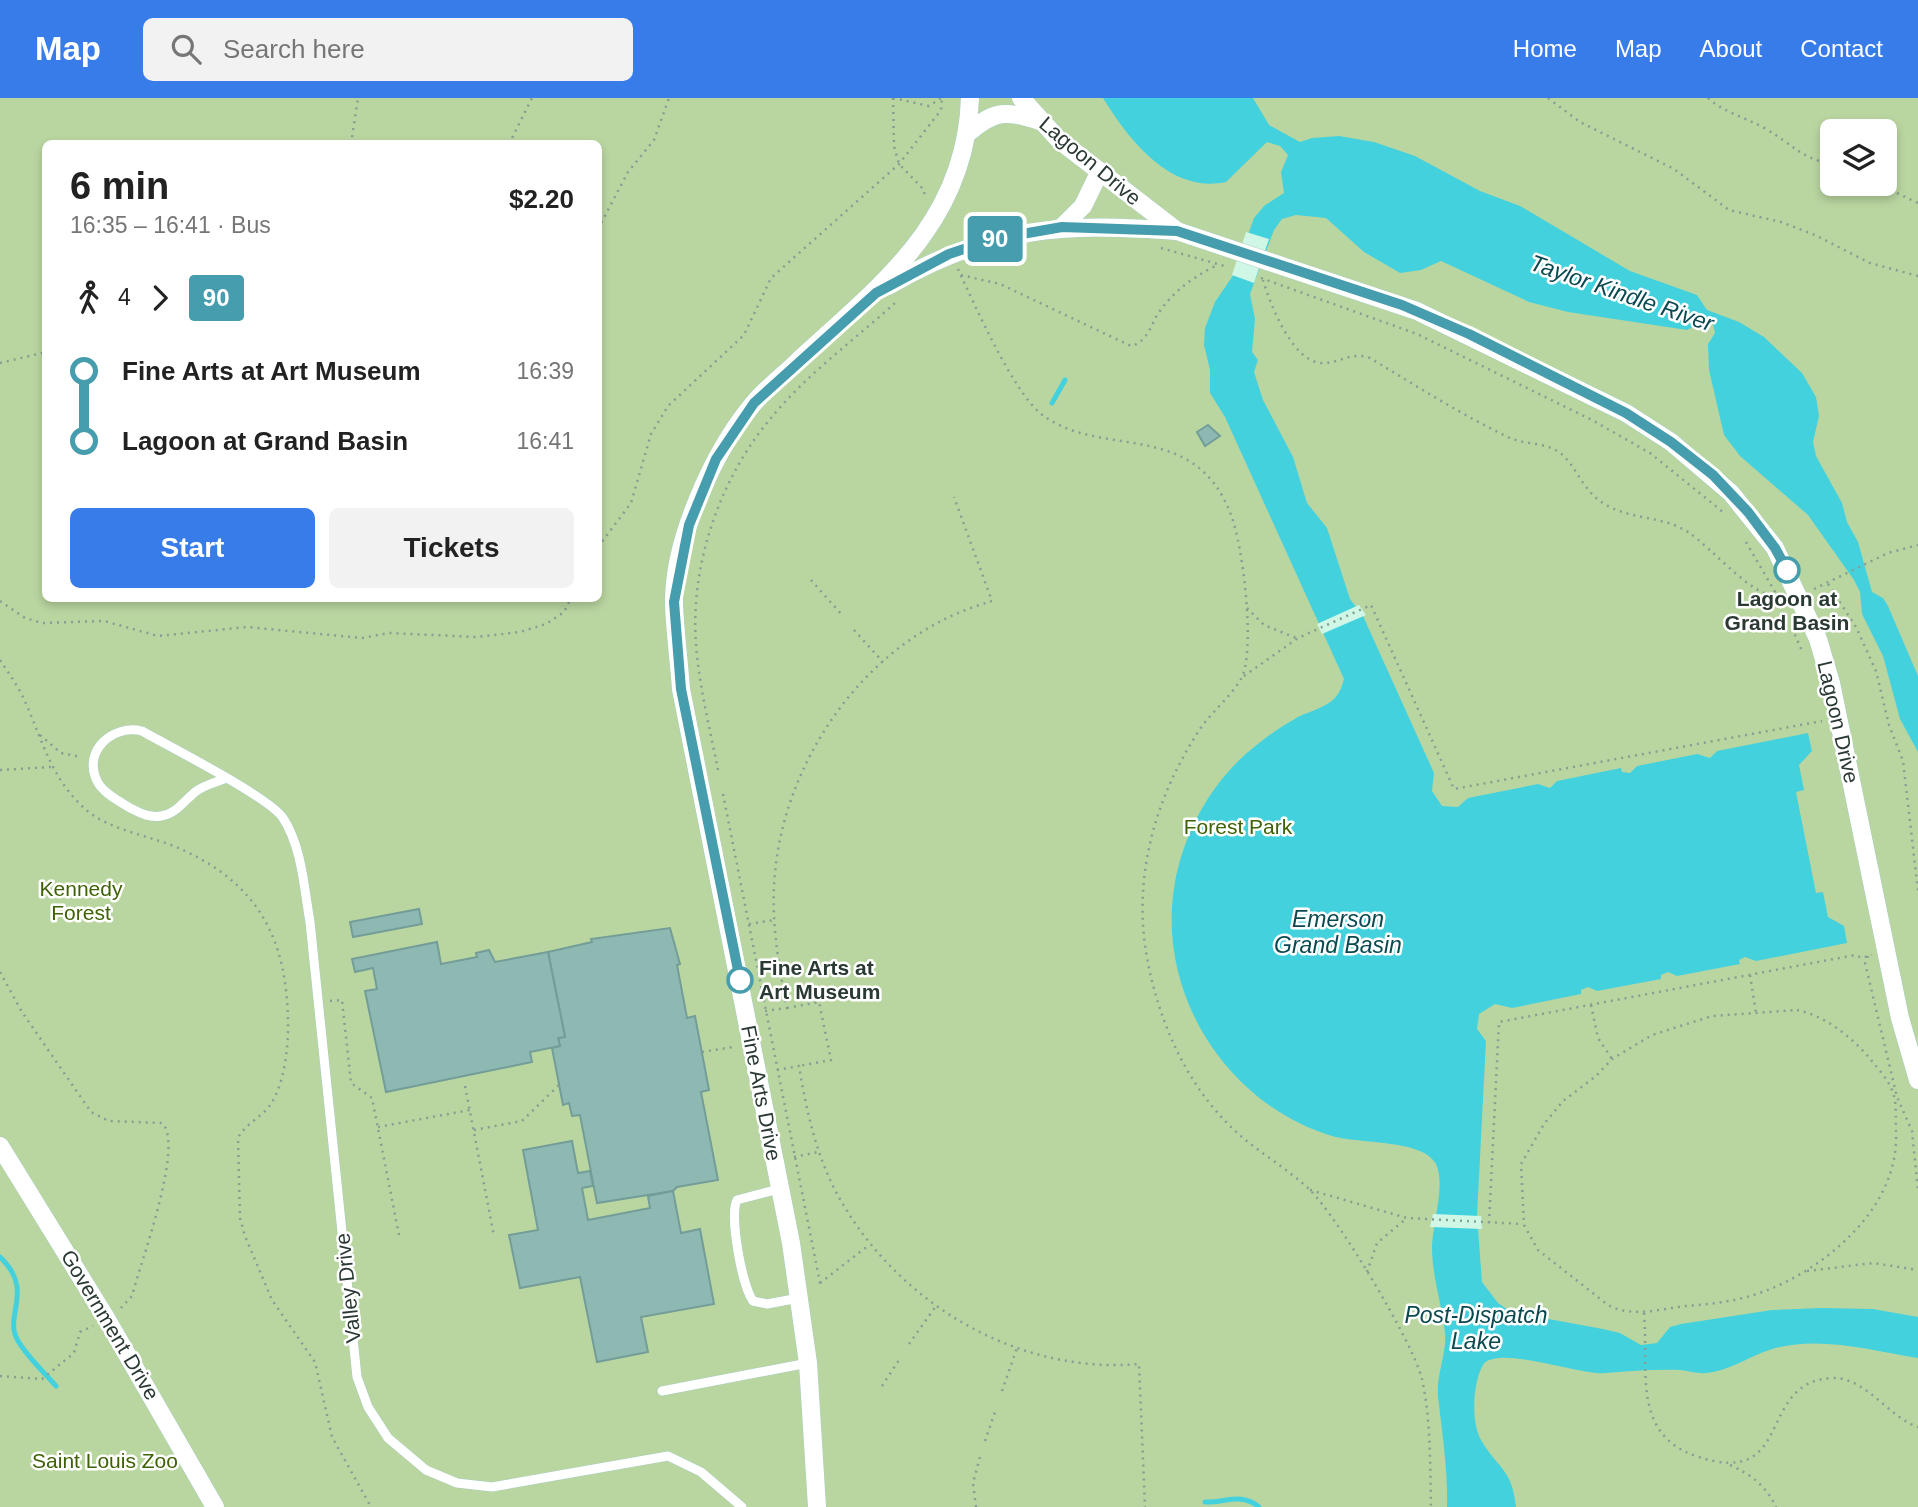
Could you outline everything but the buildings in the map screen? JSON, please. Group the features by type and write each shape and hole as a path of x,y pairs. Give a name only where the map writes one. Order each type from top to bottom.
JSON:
{"street":[{"name":"Fine Arts Drive","path":"817,1507 808,1363 799,1298 681,689 674,602 689,525 716,459 754,403 876,293 932,226 958,170 968,133 970,98"},
{"name":"Lagoon Drive","path":"1021,98 1040,121 1099,173 1177,231 1417,310 1626,413 1693,458 1755,520 1775,548 1818,639 1831,683 1900,1018 1918,1080"},
{"path":"968,133 984,119 998,114 1013,113 1040,121"},
{"path":"1062,227 1083,206 1099,173"},
{"name":"Fine Arts Drive","path":"876,293 949,254 994,239 1062,227 1177,231"},
{"name":"Government Drive","path":"0,1146 106,1318 215,1507"}],"lane":[{"name":"Valley Drive","path":"96,757 105,738 113,732 132,728 142,731 264,801 286,824 297,854 310,922 357,1377 368,1407 388,1438 426,1470 457,1483 492,1487 668,1456 690,1464 742,1507"},
{"path":"96,757 97,780 104,790 143,815 169,814 203,787 224,779"},
{"path":"779,1189 737,1200 733,1218 746,1286 753,1301 766,1304 799,1298"},
{"path":"662,1391 808,1363"}],"path":[{"path":"352,140 358,98"},
{"path":"511,140 532,98"},
{"path":"602,221 628,172 654,140 669,98"},
{"path":"923,206 924,190 899,164 894,146 893,98 929,106 941,98"},
{"path":"915,104 916,98"},
{"path":"602,542 631,503 651,434 668,406 744,335 771,278 899,164 941,110 941,98"},
{"path":"1548,98 1580,122 1674,169 1729,210 1788,225 1870,263 1918,276"},
{"path":"1708,98 1732,115 1765,129 1805,157 1820,161"},
{"path":"1897,193 1918,203"},
{"path":"1160,248 1216,265 1180,288 1163,307 1145,337 1131,346 1010,288 961,275 1016,383 1038,412 1068,430 1147,444 1170,451 1195,467 1217,489 1231,512 1241,546 1247,608 1243,677"},
{"path":"948,272 967,264"},
{"path":"1727,515 1658,459 1592,420 1417,334 1263,280 1270,303 1294,345 1311,360 1329,362 1349,355 1370,358 1506,436 1551,448 1563,455 1580,482 1601,502 1626,514 1663,520 1682,528 1757,590 1770,597 1784,595"},
{"path":"718,770 699,668 695,623 699,578 717,513 738,465 771,417 903,297"},
{"path":"0,363 42,353"},
{"path":"787,1007 774,920 778,849 786,814 804,769 840,709 883,662 936,623 992,600 954,497"},
{"path":"1741,533 1782,606"},
{"path":"1816,589 1865,563 1903,547 1918,545"},
{"path":"811,580 842,615"},
{"path":"1828,583 1856,628 1875,671 1889,725 1903,761 1918,891"},
{"path":"0,601 26,618 42,623 104,621 159,636 247,627 362,638 390,633 476,638 520,632 546,624 564,612 568,602"},
{"path":"1431,1507 1428,1424 1421,1377 1413,1354 1367,1272 1310,1190 1233,1129 1194,1081 1170,1036 1155,998 1146,958 1141,915 1144,873 1152,831 1182,757 1205,722 1243,677 1298,638 1371,605 1454,789 1824,720 1821,714"},
{"path":"1247,608 1264,625 1278,633 1298,638"},
{"path":"1791,625 1804,653"},
{"path":"854,629 883,662"},
{"path":"0,660 17,686 51,767 66,789 91,814 186,851 232,880 258,907 278,945 285,978 288,1042 271,1104 238,1138 240,1218 272,1300 315,1362 332,1437 371,1507"},
{"path":"38,733 54,749 69,757 96,757"},
{"path":"0,771 51,767"},
{"path":"723,794 820,1286 870,1244"},
{"path":"739,927 774,920"},
{"path":"1487,1223 1499,1022 1855,955 1875,955 1873,945"},
{"path":"1868,956 1866,963 1897,1097 1912,1131 1918,1190"},
{"path":"0,972 29,1022 91,1112 109,1121 162,1123 170,1136 167,1173 132,1296 113,1313"},
{"path":"1750,975 1756,1013"},
{"path":"319,1002 342,1000 351,1083 372,1098 400,1240"},
{"path":"765,1011 819,1002 831,1060 777,1070"},
{"path":"1591,1005 1598,1038 1612,1059"},
{"path":"1797,1010 1821,1019 1866,1054 1897,1097 1896,1148 1891,1174 1880,1198 1845,1238 1803,1272 1748,1297 1644,1312 1620,1310 1608,1305 1538,1251 1524,1224 1520,1186 1524,1157 1558,1106 1596,1076 1612,1059 1652,1035 1678,1026 1712,1016 1797,1010"},
{"path":"702,1052 733,1047"},
{"path":"799,1066 818,1152 842,1203 870,1244 906,1282 936,1306 968,1326 1017,1348 1099,1366 1139,1364 1145,1507"},
{"path":"473,1130 522,1121 560,1084"},
{"path":"465,1086 494,1236"},
{"path":"378,1127 470,1110"},
{"path":"784,1159 818,1152"},
{"path":"1310,1190 1419,1220 1524,1224"},
{"path":"1367,1272 1377,1243 1407,1218"},
{"path":"1803,1272 1872,1264 1918,1270"},
{"path":"909,1345 936,1306"},
{"path":"1644,1312 1648,1411 1664,1438 1683,1451 1749,1473 1770,1494 1776,1507"},
{"path":"0,1376 42,1379 74,1353 80,1332 99,1323"},
{"path":"1002,1391 1017,1348"},
{"path":"881,1387 898,1360"},
{"path":"1727,1464 1744,1462 1761,1451 1790,1399 1806,1386 1831,1378 1853,1383 1899,1420 1918,1427"},
{"path":"985,1441 996,1409"},
{"path":"976,1507 973,1483 980,1457"}],"green space":[{"name":"Forest Park","path":"0,98 1918,98 1918,1507 0,1507"}],"water":[{"name":"Emerson Grand Basin","path":"1103,98 1253,98 1269,125 1300,142 1312,138 1339,136 1374,142 1415,156 1480,191 1520,206 1630,271 1697,295 1707,310 1739,322 1764,337 1802,373 1816,397 1819,416 1813,442 1816,456 1842,503 1847,522 1858,542 1872,592 1883,598 1888,606 1918,676 1918,752 1900,719 1883,656 1862,614 1860,592 1854,580 1808,515 1740,456 1724,435 1709,370 1708,344 1715,333 1713,324 1703,322 1687,330 1568,312 1529,302 1441,261 1421,270 1400,273 1364,252 1326,218 1296,215 1282,219 1274,230 1250,294 1255,319 1252,352 1258,360 1254,372 1263,400 1293,457 1307,503 1327,528 1350,599 1363,616 1434,773 1432,791 1442,806 1458,807 1468,798 1538,784 1550,788 1557,781 1621,768 1622,772 1630,773 1637,766 1697,754 1710,758 1717,751 1808,733 1812,751 1799,765 1804,790 1796,792 1816,893 1823,892 1828,917 1844,926 1847,943 1756,961 1745,957 1739,960 1740,964 1677,976 1668,972 1661,975 1661,979 1597,991 1588,987 1581,990 1581,994 1512,1008 1495,1004 1479,1014 1477,1029 1486,1041 1477,1216 1482,1282 1498,1303 1511,1312 1620,1333 1641,1345 1657,1343 1670,1327 1681,1324 1772,1310 1873,1309 1918,1317 1918,1358 1829,1344 1793,1345 1758,1354 1715,1372 1703,1373 1643,1370 1594,1373 1521,1359 1491,1359 1483,1365 1477,1381 1475,1421 1480,1438 1511,1484 1516,1507 1447,1507 1446,1465 1438,1396 1445,1333 1432,1248 1440,1183 1436,1164 1429,1156 1404,1146 1332,1136 1294,1120 1260,1098 1230,1071 1206,1038 1188,1002 1176,964 1172,923 1175,882 1186,843 1204,806 1215,788 1242,757 1282,726 1335,698 1344,679 1225,417 1210,393 1210,370 1204,345 1205,328 1215,302 1234,274 1254,218 1264,206 1284,193 1281,172 1288,155 1280,146 1267,142 1226,182 1206,184 1187,180 1169,172 1153,160 1125,131"}],"pier":[{"path":"1246,232 1269,239 1254,283 1232,275"},
{"path":"1359,605 1366,615 1322,634 1317,624"},
{"path":"1433,1214 1481,1216 1482,1229 1430,1227"}],"waterway":[{"path":"1052,403 1065,380"},
{"path":"0,1257 16,1280 14,1330 17,1339 30,1358 56,1386"},
{"path":"1205,1502 1239,1499 1259,1507"}],"bus line":[{"name":"90","path":"740,980 681,689 674,602 689,525 716,459 754,403 876,293 949,254 994,239 1062,227 1103,226 1177,231 1417,310 1626,413 1671,442 1731,493 1762,529 1787,570"}],"place":[{"name":"Lagoon at Grand Basin","path":"1787,570"},
{"name":"Fine Arts at Art Museum","path":"740,980"}],"water label":[{"name":"Taylor Kindle River","path":"1622,293"},
{"name":"Post-Dispatch Lake","path":"1476,1328"}],"park label":[{"name":"Kennedy Forest","path":"81,901"},
{"name":"Saint Louis Zoo","path":"105,1461"}]}
